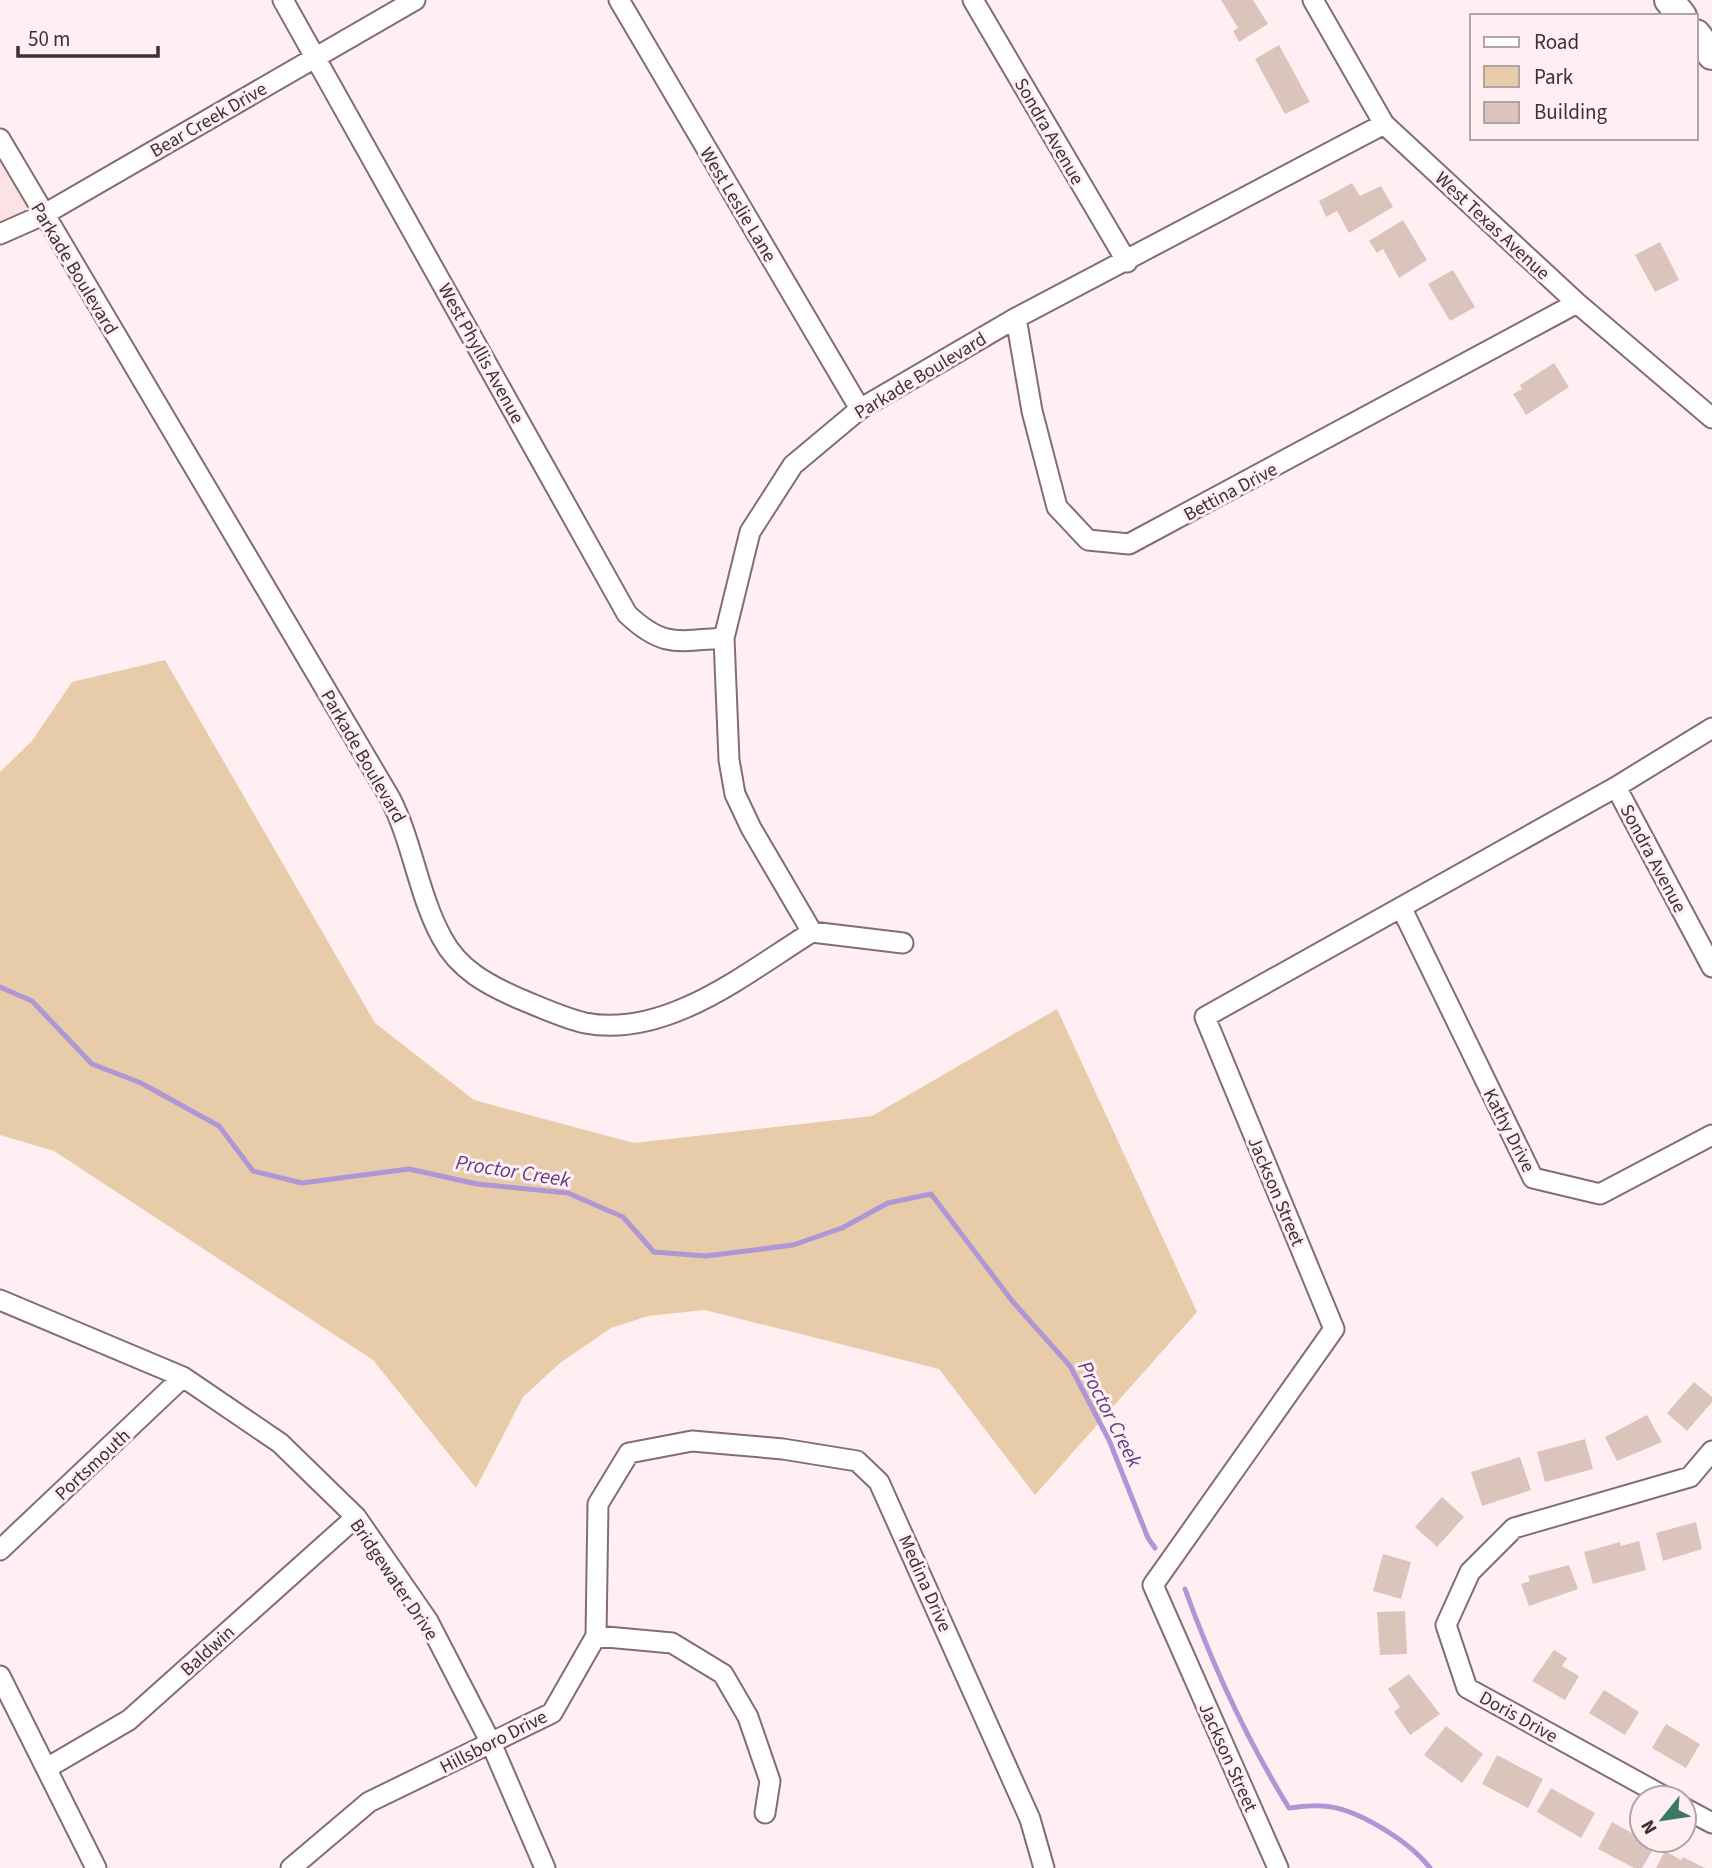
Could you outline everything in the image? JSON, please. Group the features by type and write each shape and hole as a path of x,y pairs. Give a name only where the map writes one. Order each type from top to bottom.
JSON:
{"highway":[{"path":"1698,37 1712,55"}],"street":[{"name":"West Phyllis Avenue","path":"283,0 627,614 650,635 678,641 724,638"},
{"name":"Bear Creek Drive","path":"0,234 43,215 415,0"},
{"name":"West Leslie Lane","path":"619,0 860,409"},
{"name":"Sondra Avenue","path":"972,0 1126,262"},
{"name":"West Texas Avenue","path":"1313,0 1384,124 1577,303 1712,418"},
{"name":"Parkade Boulevard","path":"0,139 390,798 405,829 431,914 442,939 460,963 485,983 539,1007 585,1023 621,1025 656,1018 699,1002 812,932 735,794 729,760 724,638 750,532 793,465 860,409 1016,318 1384,124"},
{"name":"Bettina Drive","path":"1016,318 1032,411 1057,507 1088,540 1129,544 1577,303"},
{"name":"Jackson Street","path":"1278,1868 1153,1585 1334,1329 1205,1017 1616,787 1712,728"},
{"name":"Sondra Avenue","path":"1616,787 1712,967"},
{"name":"Kathy Drive","path":"1401,907 1533,1178 1600,1194 1712,1135"},
{"path":"812,932 903,943"},
{"name":"Bridgewater Drive","path":"0,1300 183,1377 280,1443 356,1517 428,1621 491,1743 545,1868"},
{"name":"Portsmouth","path":"0,1550 183,1377"},
{"name":"Hillsboro Drive","path":"290,1868 369,1802 552,1713 596,1636 598,1504 629,1453 692,1441"},
{"name":"Medina Drive","path":"692,1441 783,1449 857,1461 879,1482 1030,1819 1044,1868"},
{"name":"Doris Drive","path":"1642,1784 1467,1688 1446,1625 1469,1572 1514,1528 1690,1477 1712,1451"},
{"name":"Baldwin","path":"47,1768 129,1720 356,1517"},
{"path":"596,1636 672,1643 723,1674 748,1717 770,1781 765,1813"},
{"path":"0,1676 96,1868"}],"shaded area":[{"path":"0,152 29,207 18,217 0,225"}],"green space":[{"path":"165,660 375,1023 474,1100 634,1143 872,1116 1057,1009 1197,1312 1035,1495 939,1369 705,1310 648,1316 611,1328 560,1363 523,1397 476,1488 373,1360 54,1151 0,1135 0,772 32,741 72,682"}],"building":[{"path":"1221,0 1253,0 1268,24 1239,42 1233,31 1238,28"},
{"path":"1279,45 1310,102 1285,114 1255,59"},
{"path":"1352,183 1360,196 1381,186 1393,207 1349,233 1337,211 1326,217 1319,201"},
{"path":"1403,220 1427,260 1399,278 1383,249 1377,253 1369,241"},
{"path":"1660,242 1679,280 1655,292 1635,255"},
{"path":"1453,270 1475,307 1450,321 1428,284"},
{"path":"1554,363 1569,387 1526,415 1513,394 1522,389 1520,385"},
{"path":"1694,1382 1712,1397 1712,1402 1687,1431 1667,1413"},
{"path":"1647,1415 1662,1442 1617,1461 1605,1437"},
{"path":"1585,1439 1593,1469 1545,1482 1537,1452"},
{"path":"1520,1457 1531,1490 1482,1506 1471,1472"},
{"path":"1442,1497 1464,1517 1437,1547 1415,1527"},
{"path":"1696,1522 1702,1549 1663,1561 1656,1533"},
{"path":"1639,1541 1646,1570 1593,1584 1584,1552 1620,1542 1621,1546"},
{"path":"1383,1554 1411,1562 1401,1599 1373,1591"},
{"path":"1569,1565 1578,1589 1529,1606 1521,1584 1530,1581 1528,1576"},
{"path":"1405,1611 1407,1654 1380,1655 1377,1612"},
{"path":"1554,1650 1567,1658 1562,1666 1579,1676 1565,1700 1532,1681"},
{"path":"1409,1674 1440,1714 1410,1735 1394,1712 1400,1707 1388,1689"},
{"path":"1604,1690 1639,1712 1625,1735 1589,1713"},
{"path":"1666,1724 1700,1744 1686,1768 1652,1748"},
{"path":"1446,1726 1483,1754 1462,1783 1424,1755"},
{"path":"1497,1755 1543,1779 1528,1808 1482,1784"},
{"path":"1551,1788 1595,1813 1581,1838 1537,1812"},
{"path":"1612,1822 1628,1831 1628,1854 1650,1854 1642,1868 1634,1868 1598,1849"},
{"path":"1663,1854 1670,1854 1705,1868 1656,1868"}],"waterway":[{"name":"Proctor Creek","path":"0,987 32,1001 92,1064 141,1083 219,1126 253,1171 302,1183 409,1169 477,1184 568,1193 623,1217 654,1252 706,1256 793,1245 842,1228 888,1203 931,1194 1013,1302 1070,1366 1109,1440 1148,1538 1155,1548"},
{"name":"Proctor Creek","path":"1185,1589 1231,1702 1289,1808 1322,1806 1350,1812 1396,1837 1430,1868"}]}
